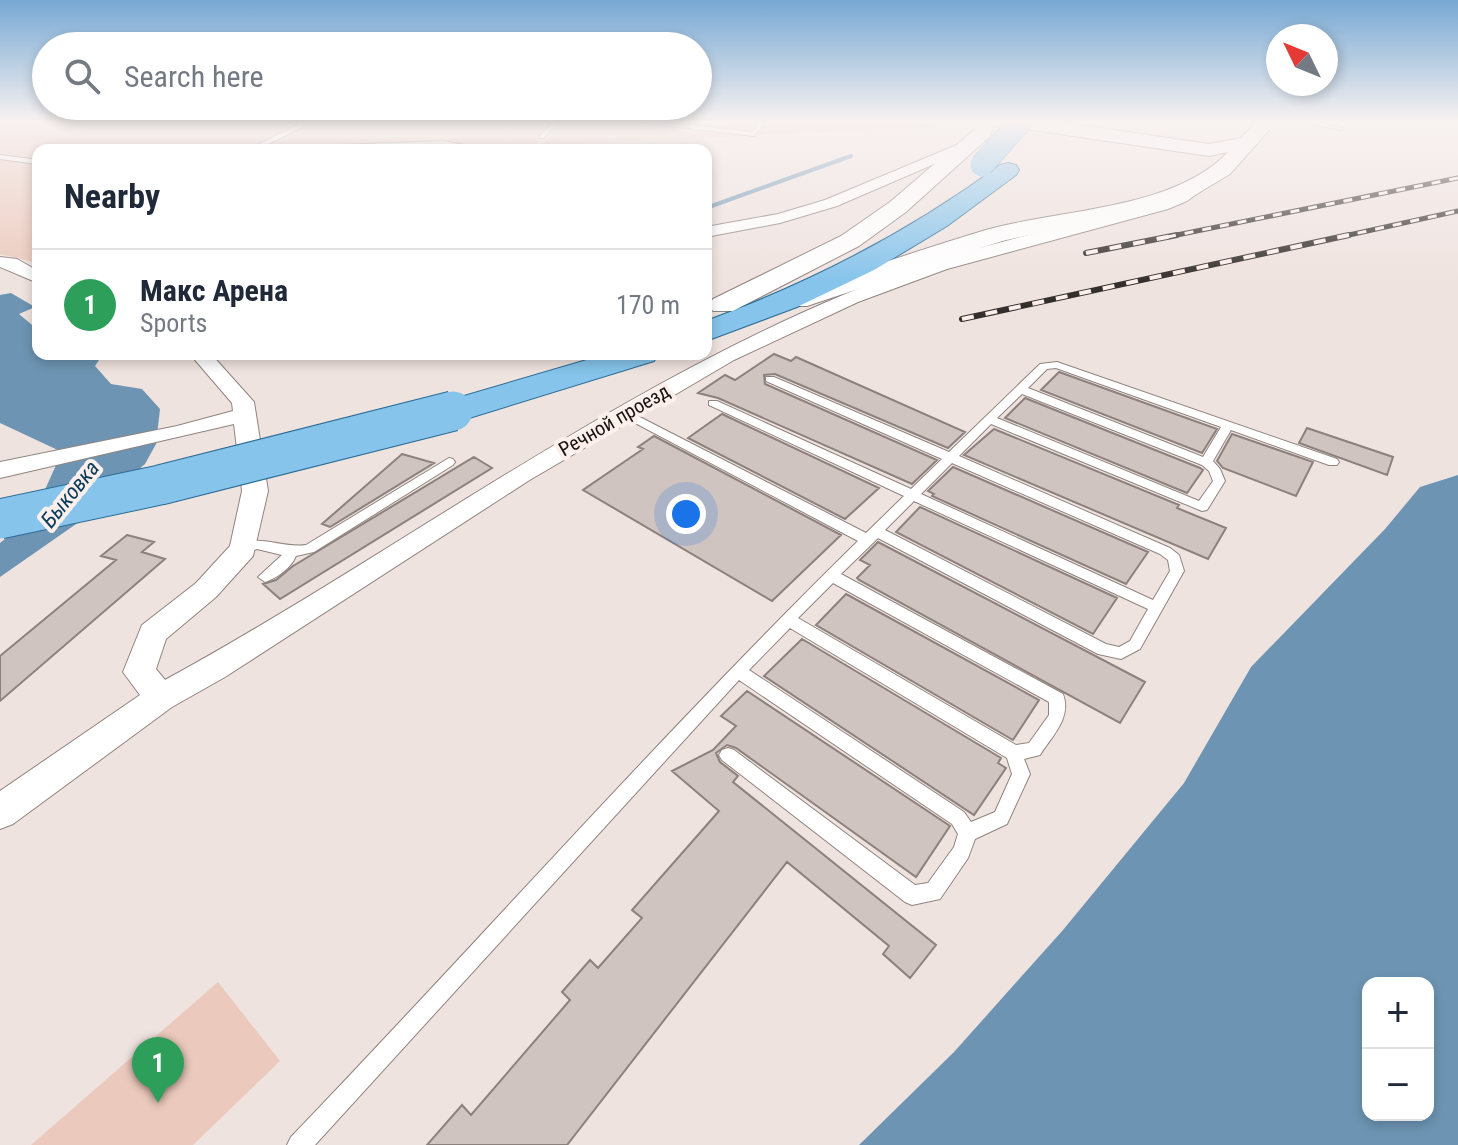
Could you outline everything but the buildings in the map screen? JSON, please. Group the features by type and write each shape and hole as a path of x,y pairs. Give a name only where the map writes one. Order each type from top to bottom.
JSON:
{"main road":[{"path":"715,308 850,241 946,174"},
{"path":"774,308 907,241 966,203 1002,174"},
{"name":"Речной проезд","path":"1208,180 1216,174"},
{"path":"712,330 936,252 996,235 1168,197 1208,180"},
{"path":"4,477 222,448 449,402 560,360"},
{"path":"0,519 174,482 449,402 618,360"}],"street":[{"path":"712,231 780,218 916,174"},
{"name":"Речной проезд","path":"0,812 161,698 214,668 519,475 727,356 851,298 941,265 1162,206 1182,198 1208,180"},
{"path":"0,262 11,263 32,275"},
{"path":"161,698 139,672 153,633 206,590 243,549 255,491 243,402 205,360"},
{"path":"4,477 246,414"}],"lane":[{"path":"299,1145 420,1019 665,748 914,493 1044,366 1057,365 1333,462"},
{"path":"624,413 1103,650 1121,653 1135,645 1177,571 1174,558 1165,551 770,379"},
{"path":"990,419 1202,507 1219,481 1214,469 1206,462 1020,389"},
{"path":"713,403 1156,607"},
{"path":"1206,462 1228,425"},
{"path":"243,549 256,544 290,552 309,549 349,527 449,462"},
{"path":"265,577 287,561 290,552"},
{"path":"789,620 1014,753 1034,750 1057,716 1057,699 833,576"},
{"path":"739,672 958,818 968,833"},
{"path":"728,755 912,895 933,892 961,852 968,833 1001,818 1021,774 1014,753"}],"shaded area":[{"path":"0,174 32,174 32,262 0,254"},
{"path":"218,982 280,1061 193,1145 31,1145"}],"water":[{"name":"Быковка","path":"11,293 32,305 32,308 19,314 32,325 32,360 99,360 95,366 111,384 142,389 160,409 156,444 145,464 79,522 0,577 0,543 33,516 62,452 0,423 0,295"},
{"path":"1458,475 1458,1145 859,1145 954,1052 1063,930 1184,783 1251,667 1385,529 1420,487"}],"waterway":[{"path":"712,206 800,174"}],"railway":[{"path":"1171,236 1458,178"},
{"path":"1340,237 1458,211"},
{"path":"1171,236 1177,235"},
{"path":"962,319 1349,235"},
{"path":"1086,253 1171,236"},
{"path":"1167,237 1171,236"}],"place":[{"name":"Макс Арена","path":"158,1103"}]}
